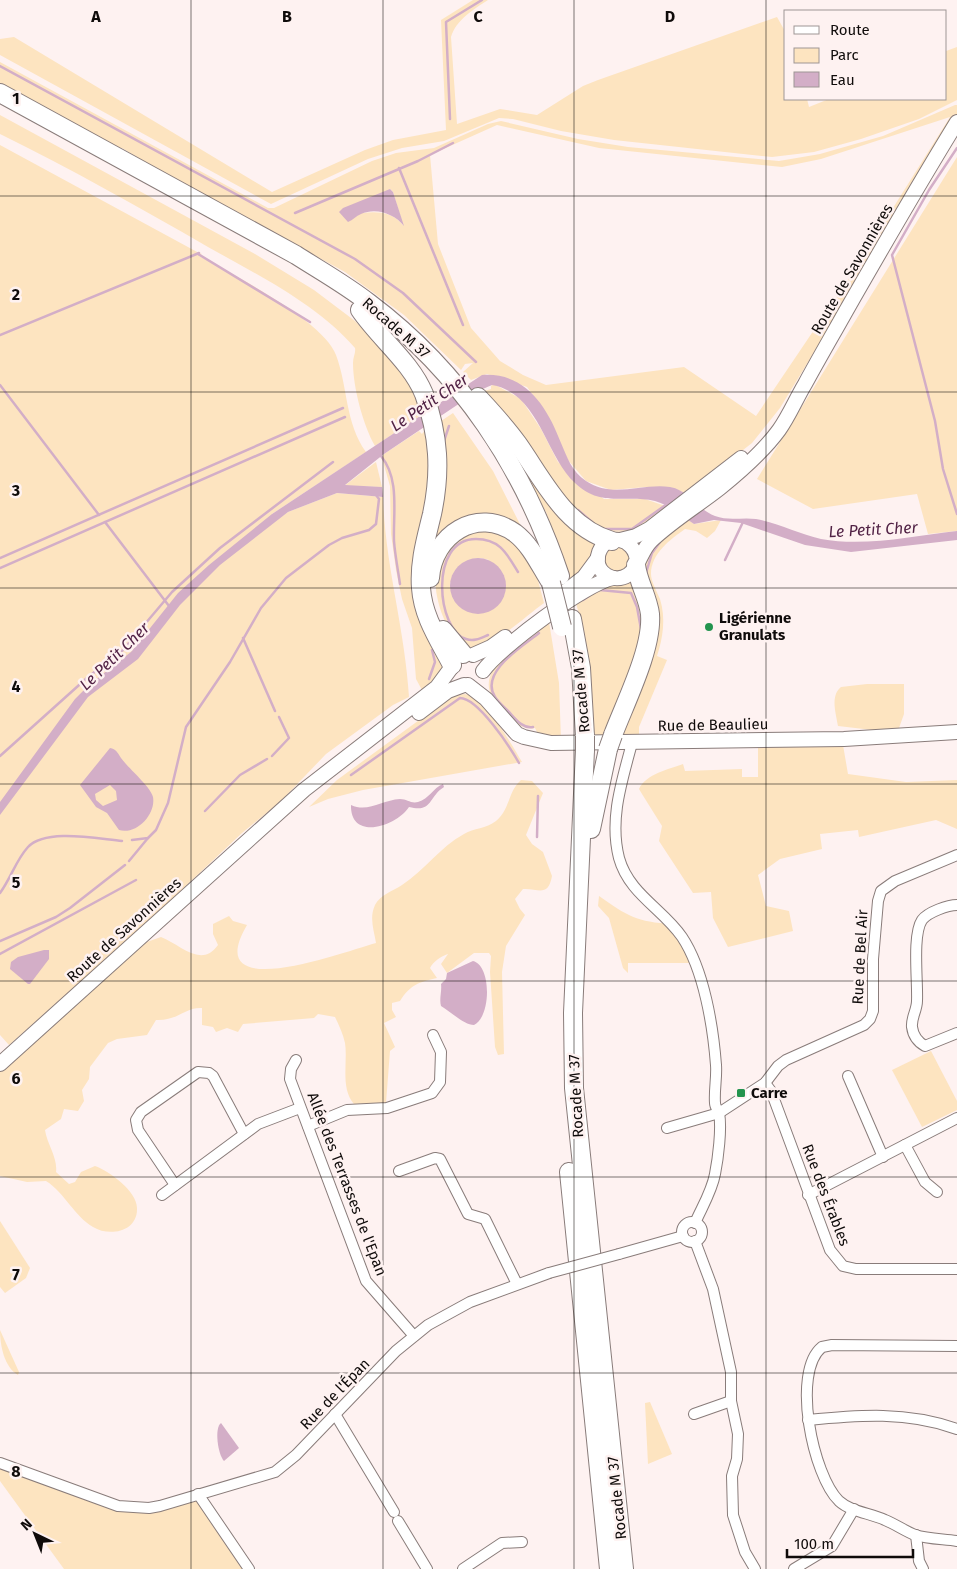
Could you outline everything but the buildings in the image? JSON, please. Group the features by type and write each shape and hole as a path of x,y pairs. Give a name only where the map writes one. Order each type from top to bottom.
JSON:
{"highway":[{"name":"Rocade M 37","path":"0,93 117,164"},
{"name":"Rocade M 37","path":"0,106 117,164 342,283 384,314 434,361 448,378"},
{"name":"Rocade M 37","path":"144,178 360,310 409,352 448,378"},
{"path":"360,310 372,328 404,363 424,395 434,425 438,471 422,557 421,589 431,626 460,661"},
{"path":"448,378 468,401 510,432 550,493 564,510 589,531 616,540"},
{"name":"Rocade M 37","path":"468,401 485,444 518,500 556,579 567,623 571,684 579,743 577,906 573,1013 576,1122 624,1569"},
{"path":"460,661 438,620 430,586 434,556 450,535 477,523 493,523 504,527 526,544 556,579"},
{"path":"577,906 586,875 596,802 611,742 640,666 649,631 648,607 637,564"},
{"name":"Rocade M 37","path":"579,743 562,994 562,1089 610,1569"}],"main road":[{"name":"Route de Savonnières","path":"616,540 641,534 697,500 761,438 804,386 957,122"},
{"name":"Route de Savonnières","path":"930,169 957,136"},
{"name":"Route de Savonnières","path":"637,564 649,542 676,514"},
{"path":"482,674 480,660 460,661 453,677 466,685 474,684 500,652 579,594 595,583 627,576 637,564 635,550 631,545 616,540 601,549 598,558 602,571 613,578"},
{"name":"Route de Savonnières","path":"0,1064 304,790 437,687 460,661 498,643 575,585 588,573 598,558"},
{"name":"Rue de Beaulieu","path":"482,674 486,699"},
{"name":"Route de Savonnières","path":"271,821 448,691 466,685"},
{"name":"Rue de Beaulieu","path":"466,685 486,699 511,730 524,737 551,742 632,743 897,737 957,732"}],"street":[{"path":"632,743 616,801 615,824 619,859 633,887 672,924 683,938 695,962 703,988 716,1066 715,1102 719,1113 715,1176 695,1223"},
{"name":"Rue de Bel Air","path":"667,1128 719,1113 764,1083 778,1066 786,1060 864,1025 870,1019 873,1011 874,959 878,901 881,891 895,881 957,855"},
{"path":"957,905 951,905 929,915 920,924 916,961 918,1001 912,1024 918,1040 924,1046 957,1034"},
{"path":"308,1126 347,1110 386,1108 432,1093 440,1082 441,1052 434,1035"},
{"name":"Allée des Terrasses de l'Epan","path":"296,1060 290,1075 300,1108 366,1281 414,1336"},
{"path":"176,1185 138,1130 136,1120 141,1112 198,1072 209,1073 213,1076 244,1134"},
{"path":"848,1076 883,1157"},
{"name":"Rue des Érables","path":"764,1083 771,1091 830,1250 843,1266 856,1269 957,1269"},
{"path":"162,1195 258,1124 300,1108"},
{"path":"808,1195 957,1118"},
{"path":"905,1145 925,1182 937,1192"},
{"path":"399,1171 436,1158 440,1159 468,1214 486,1219 517,1284"},
{"path":"695,1223 701,1230 700,1237 690,1242 683,1236 682,1230 686,1224 695,1223"},
{"name":"Rue de l'Épan","path":"0,1463 118,1506 149,1508 275,1472 296,1455 414,1336 428,1325 470,1302 517,1284 549,1273 683,1236"},
{"path":"695,1241 713,1289 731,1372 731,1401 738,1434 736,1459 732,1476 733,1515 746,1552 755,1569"},
{"path":"957,1346 832,1345 822,1347 815,1354 810,1368 808,1420 814,1448 830,1487 839,1500 854,1509 884,1519 916,1535 957,1541"},
{"path":"694,1414 731,1401"},
{"path":"335,1414 427,1569"},
{"path":"808,1420 887,1415 924,1420 957,1429"},
{"path":"198,1494 249,1569"},
{"path":"794,1569 832,1546 854,1509"},
{"path":"916,1535 919,1561 923,1569"},
{"path":"463,1569 502,1544 522,1542"}],"green space":[{"path":"473,0 488,0 461,20 451,37 457,124 500,109 537,115 583,86 777,17 784,29 784,100 807,100 809,107 826,100 947,100 947,51 957,47 957,100 919,119 861,139 814,152 772,157 614,140 561,131 513,119 499,118 444,141 402,148 368,159 271,204 0,55 0,39 14,37 272,192 365,150 393,140 446,130 441,20"},
{"path":"0,62 268,208 274,208 372,161 396,153 434,148 488,124 501,121 578,139 628,147 779,161 820,154 883,136 955,105 957,105 957,118 780,408 752,443 687,494 673,488 646,487 611,490 586,481 568,460 543,409 527,387 487,374 471,380 463,372 473,363 465,364 461,370 404,315 345,272 153,167 122,148 121,150 0,84","holes":["950,117 851,275 756,416 684,367 546,385 523,375 500,361 471,328 438,244 430,155 497,125 599,148 782,167 821,159","390,189 393,192 403,225 395,217 385,213 362,213"]},
{"path":"0,115 255,254 314,290 355,321 403,369 423,414 375,446 366,428 357,394 353,373 355,348 340,332 305,304 266,280 105,189 0,134"},
{"path":"0,145 202,254 199,256 254,286 296,314 328,342 336,355 340,367 354,429 366,452 272,514 275,521 288,512 337,493 383,497 387,547 404,647 409,697 393,705 326,754 281,801 242,833 138,931 9,1045 0,1035"},
{"path":"957,157 957,531 928,534 917,494 813,509 757,479"},
{"path":"494,384 521,399 541,429 558,462 604,499 645,499 671,508 639,531 608,532 582,519 481,392 491,389 491,386"},
{"path":"453,413 493,471 526,536 506,522 428,544 438,423"},
{"path":"425,430 433,467 416,558 443,666 439,677 422,690 416,679 412,628 402,599 396,570 391,534 390,486 382,458 384,454 419,431 422,434"},
{"path":"506,440 598,541 593,554 572,583 546,512"},
{"path":"376,462 382,487 344,486"},
{"path":"686,518 694,524 721,520 715,531 707,538 696,531 685,529 663,547 654,560 651,577 662,606 663,621 661,642 657,656 667,660 639,727 639,736 622,736 649,656 644,574 649,550"},
{"path":"484,528 516,540 536,573 544,603 494,641 477,647 467,646 459,641 445,621 437,596 436,575 449,543","holes":["481,558 489,560 454,600 450,583 472,559"]},
{"path":"620,545 631,554 629,568 616,574 605,567 605,554 611,548"},
{"path":"634,579 644,636 607,737 593,737 580,617 575,600 597,589 626,583"},
{"path":"549,622 559,683 561,740 538,734 535,728 523,727 497,702 490,692 489,682 492,671 499,662 519,643"},
{"path":"867,684 904,684 904,714 899,728 881,731 838,726 835,700 838,691 841,687"},
{"path":"465,694 473,697 489,712 522,762 363,790 328,799 309,807 337,780 448,699 456,695"},
{"path":"843,745 848,774 906,782 957,780 957,829 936,820 859,837 858,830 820,834 822,849 780,859 758,875 766,906 789,911 793,931 728,947 713,918 711,892 693,893 659,841 662,826 639,789 652,776 683,764 685,771 742,769 742,777 758,777 758,747"},
{"path":"521,780 532,781 543,793 526,835 532,844 543,852 552,876 545,890 523,889 515,899 525,915 506,946 502,972 504,1054 498,1055 495,1047 490,972 491,956 489,953 474,953 447,973 441,964 448,954 443,956 435,961 430,968 437,978 416,985 407,991 400,1001 392,1003 392,1010 396,1017 384,1023 395,1047 390,1051 386,1103 354,1104 350,1098 345,1075 345,1043 335,1017 318,1014 314,1018 243,1024 238,1032 227,1028 216,1032 213,1027 202,1025 202,1008 196,1008 164,1020 156,1020 147,1035 117,1039 108,1043 90,1067 89,1079 82,1090 84,1101 78,1111 64,1109 61,1119 45,1130 54,1156 56,1172 69,1184 75,1182 81,1172 95,1166 121,1182 127,1189 136,1202 137,1208 136,1216 128,1227 114,1232 100,1230 86,1222 59,1192 46,1181 27,1182 0,1176 0,1070 144,943 161,937 190,953 205,955 218,945 213,934 213,924 229,916 233,921 247,925 238,950 243,964 259,969 282,968 309,962 376,943 372,919 373,910 377,902 418,873 455,839 468,832 488,826 501,817 514,789"},
{"path":"599,896 617,909 633,917 650,922 672,924 695,963 628,963 628,973 623,968 609,918 598,906"},
{"path":"931,1051 957,1101 957,1110 922,1127 892,1070"},
{"path":"0,1221 30,1268 26,1278 5,1293 0,1287"},
{"path":"0,1330 19,1372 18,1375 9,1367 6,1361 2,1349"},
{"path":"650,1402 672,1454 648,1464 645,1403"},
{"path":"0,1463 139,1508 198,1494 250,1569 64,1569 0,1481"}],"water":[{"path":"390,189 393,192 404,226 396,218 385,213 367,212 348,222 339,212 343,208"},
{"path":"482,375 511,379 522,385 532,394 549,416 574,469 586,481 596,486 617,490 659,486 670,487 683,492 703,509 715,516 756,519 821,539 855,542 872,541 957,531 957,540 851,552 805,545 741,523 714,520 694,524 671,508 655,501 614,499 594,495 575,483 565,471 540,426 521,400 508,390 492,385 478,391 384,454 345,485 382,487 383,497 337,493 288,512 220,565 180,605 138,659 88,697 0,815 0,802 75,699 90,684 131,652 178,593 272,514"},
{"path":"478,558 489,560 498,566 504,575 506,586 504,597 498,606 489,612 478,614 467,612 458,606 452,597 450,586 452,575 458,566 467,560"},
{"path":"110,748 117,751 124,762 144,783 153,797 153,804 144,822 126,831 119,830 107,813 96,807 80,785","holes":["110,785 116,791 117,800 103,806 96,800 95,794"]},
{"path":"443,784 444,787 426,806 422,808 409,807 403,814 385,825 365,827 358,823 353,816 351,805 363,808 400,799 418,802"},
{"path":"49,950 49,959 30,984 10,969 11,962 18,957"},
{"path":"473,961 484,972 487,992 484,1012 480,1020 474,1025 462,1020 441,1006 440,1001 441,984 446,979 447,973"},
{"path":"221,1423 239,1448 224,1461 218,1442 218,1430"}],"waterway":[{"path":"450,119 446,22 482,0"},
{"path":"0,66 355,259 403,293 476,362"},
{"path":"295,213 418,161 453,143"},
{"path":"957,148 929,190 892,255 935,421 943,469 957,514"},
{"path":"399,168 463,325"},
{"path":"0,335 199,253"},
{"path":"198,254 310,322"},
{"path":"0,385 99,515"},
{"path":"0,558 343,408"},
{"path":"0,568 345,417"},
{"path":"444,441 449,426"},
{"path":"381,456 387,465 393,486 394,541 400,584"},
{"name":"Le Petit Cher","path":"0,756 88,677 123,650 172,592 220,548 333,462"},
{"path":"132,840 148,838 156,830 168,803 186,727 230,662 261,608 286,578 329,545 342,538 369,530 376,524 379,499 376,495"},
{"path":"603,529 632,529 667,504"},
{"path":"578,510 592,522"},
{"path":"105,522 169,606"},
{"path":"725,560 743,522"},
{"path":"488,635 475,640 466,639 456,632 449,620 444,604 442,586 444,569 450,554 461,543 476,539 484,540 502,549 518,572"},
{"path":"646,573 652,553 660,542"},
{"path":"600,590 631,593 637,607 641,629"},
{"path":"583,600 589,596"},
{"path":"533,727 522,725 516,720 496,699 492,688 493,678 505,660 539,633"},
{"path":"243,638 275,711"},
{"path":"429,679 435,662 432,650"},
{"path":"351,775 460,698 467,700 484,714 509,746 519,763"},
{"path":"272,756 289,738 279,717"},
{"path":"205,811 240,775 267,759"},
{"path":"537,837 538,796"},
{"path":"0,893 24,852 36,841 59,836 122,841"},
{"path":"129,861 148,838"},
{"path":"0,941 56,917 125,865"},
{"path":"0,954 136,880"}],"place":[{"name":"Ligérienne Granulats","path":"709,627"},
{"name":"Carre","path":"741,1093"}]}
